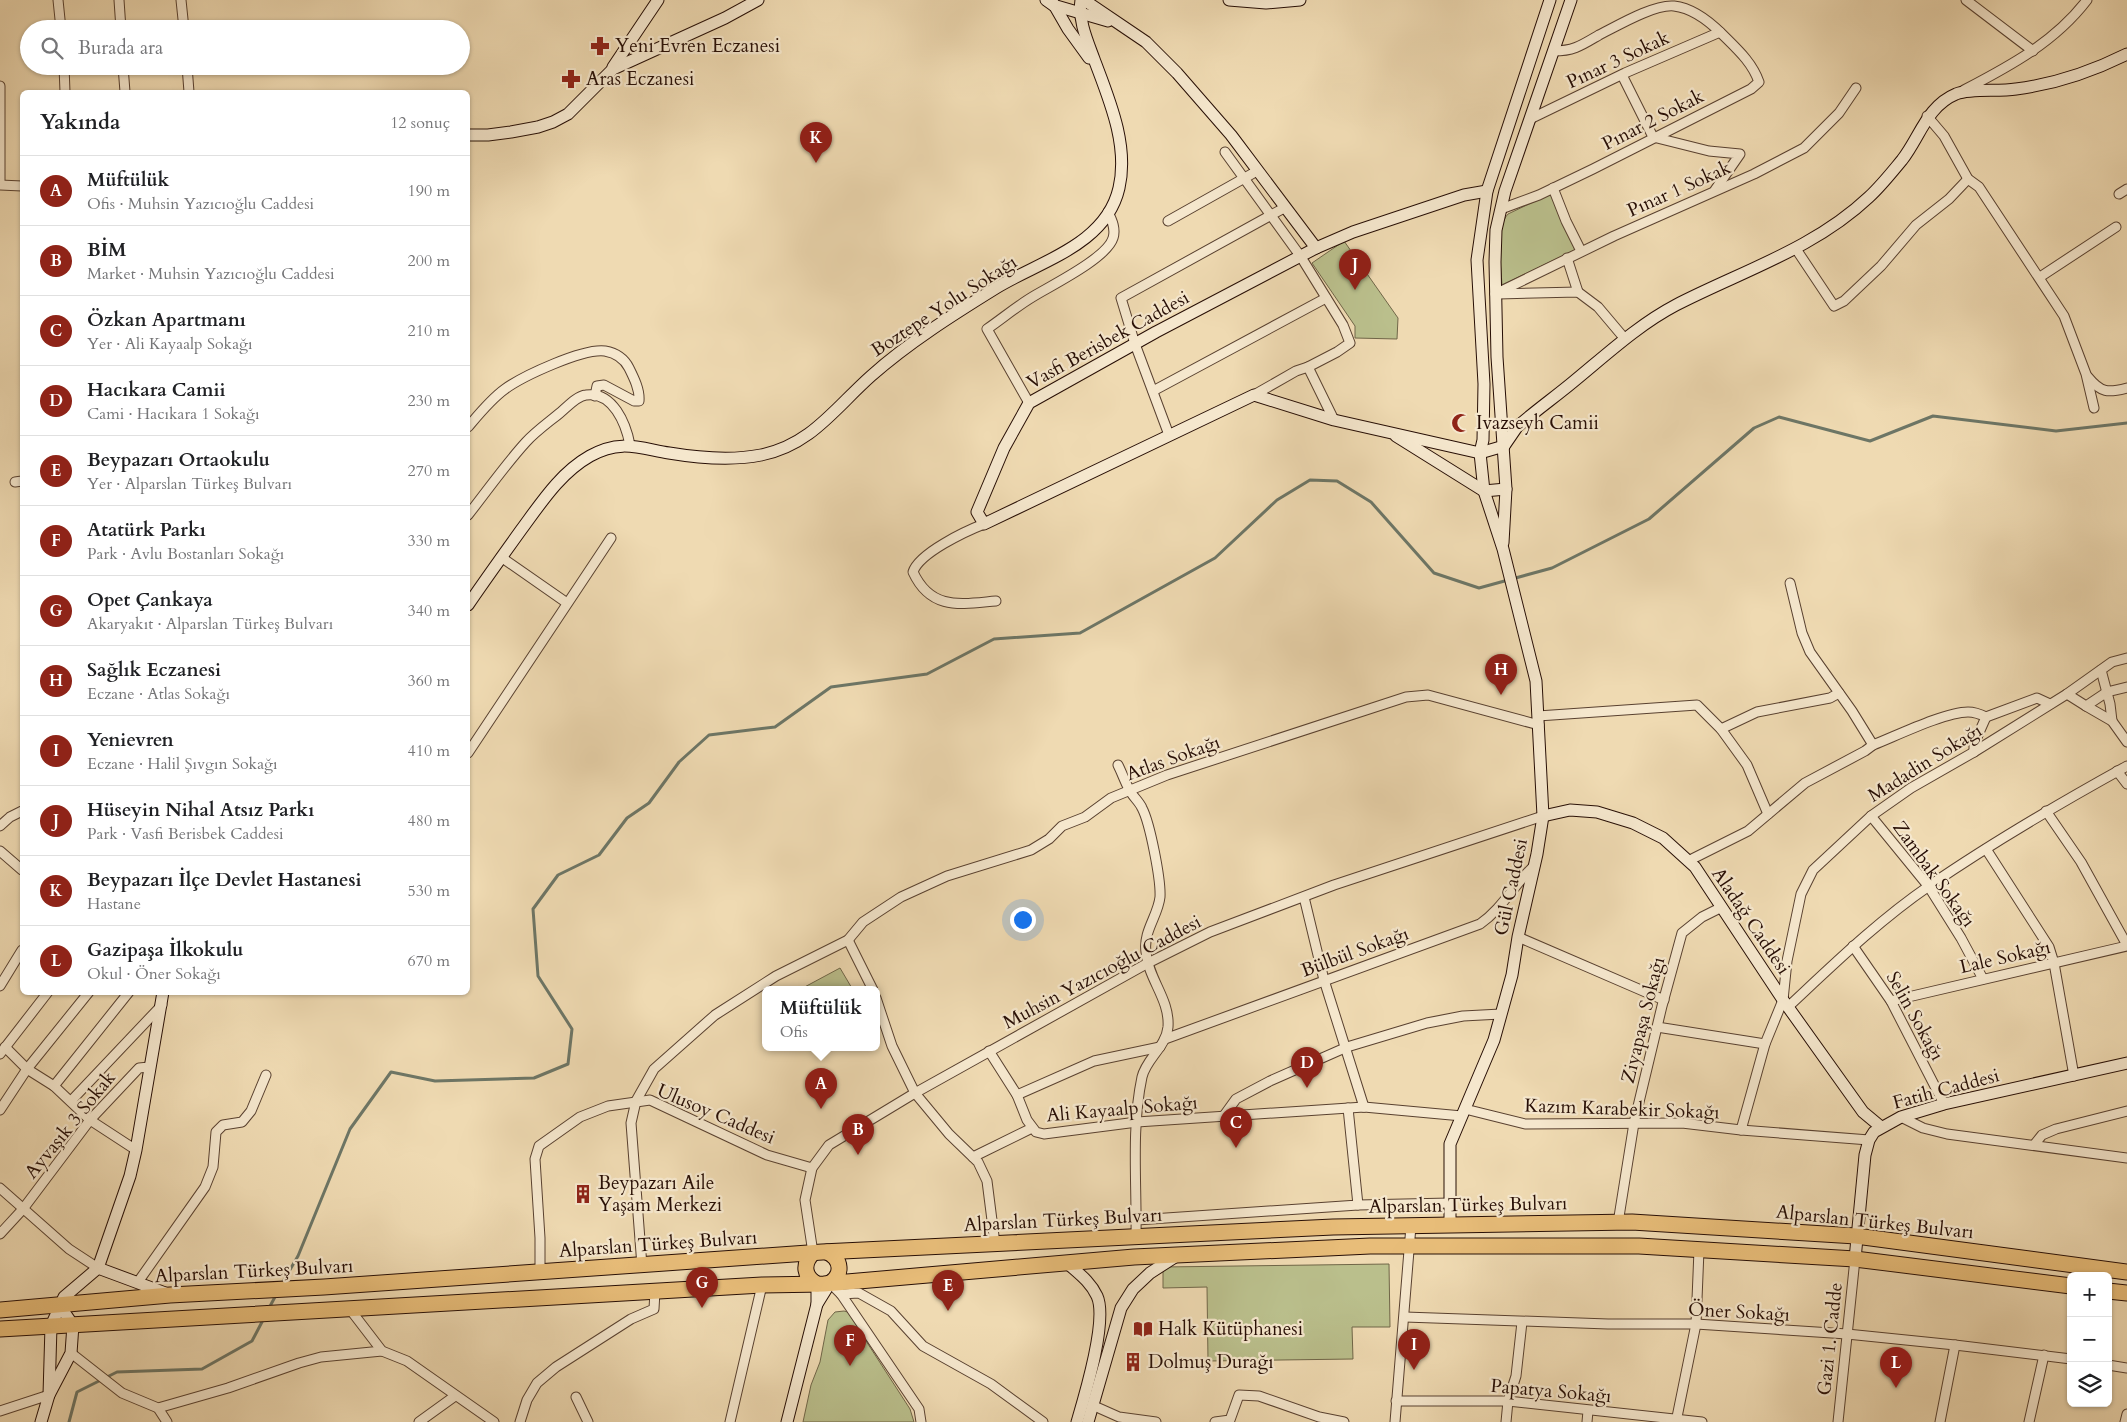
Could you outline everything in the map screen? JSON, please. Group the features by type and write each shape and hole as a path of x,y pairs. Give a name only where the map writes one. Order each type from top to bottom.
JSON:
{"highway":[{"name":"Alparslan Türkeş Bulvarı","path":"0,1310 170,1295 324,1287 820,1253 1333,1227 1618,1223 1856,1236 2127,1272"},
{"name":"Alparslan Türkeş Bulvarı","path":"0,1330 308,1310 823,1283 1179,1254 1410,1246 1639,1246 1855,1259 2067,1286"},
{"path":"820,1253 837,1260 840,1268 837,1277 823,1283 810,1278 806,1270 807,1261 820,1253"},
{"path":"2112,1291 2127,1293"}],"street":[{"path":"58,0 60,20"},
{"path":"119,0 120,20"},
{"path":"181,0 183,20"},
{"path":"470,134 503,133 538,128 568,114 613,69 658,0"},
{"path":"613,69 725,18 758,0"},
{"path":"1098,69 1079,13 1083,0 1126,28 1161,56 1231,135 1284,208 1316,248"},
{"path":"1229,0 1266,4 1300,0"},
{"name":"Gül Caddesi","path":"1450,1225 1450,1144 1494,1040 1502,1014 1535,865 1543,816 1536,681 1503,549 1484,491 1480,453 1483,440 1484,384 1477,260 1486,194 1550,0"},
{"name":"Gül Caddesi","path":"1503,549 1506,489 1495,262 1501,209 1571,0"},
{"path":"1966,0 2034,52"},
{"path":"1254,395 1334,420 1480,453 1504,446 1517,427 1649,321 1676,306 1796,249 1841,220 1870,197 1902,160 1922,129 1927,116 1941,102 2034,52 2087,0"},
{"path":"1050,2 1126,28"},
{"path":"1050,2 1098,69"},
{"path":"1554,51 1570,51 1647,13 1674,6 1692,12 1712,23 1720,32"},
{"name":"Pınar 3 Sokak","path":"1530,119 1622,74 1720,32"},
{"name":"Pınar 2 Sokak","path":"1501,209 1525,201 1553,188 1751,89 1759,82 1750,64 1720,32"},
{"path":"1958,93 2014,90 2044,85 2098,68 2127,54"},
{"name":"Boztepe Yolu Sokağı","path":"630,445 668,453 732,459 762,455 803,440 870,377 903,350 998,287 1070,250 1100,223 1114,205 1122,168 1116,120 1098,69"},
{"path":"1622,74 1653,137 1709,150 1740,154 1715,191"},
{"path":"64,75 65,90"},
{"path":"124,75 125,90"},
{"path":"188,75 189,90"},
{"path":"0,86 0,184 20,186"},
{"name":"Pınar 1 Sokak","path":"1496,294 1581,251 1754,174 1804,148 1839,112 1856,88"},
{"path":"1927,116 1944,136 1968,179 1979,187 2064,316 2086,375 2094,408"},
{"path":"996,601 973,604 941,602 927,592 917,580 913,572 915,566 945,544 984,524 1254,395 1296,371 1337,352 1350,343 1343,325 1301,257 1225,152"},
{"path":"1168,221 1257,171"},
{"path":"1796,249 1834,306 1844,301 1881,266 1916,225 1949,199 1968,179"},
{"path":"1553,188 1566,221 1581,251"},
{"name":"Vasfi Berisbek Caddesi","path":"984,524 977,512 1004,448 1029,403 1135,344 1316,248 1353,232 1464,195 1486,194 1501,209"},
{"path":"1169,434 1135,344 1121,298 1284,208"},
{"path":"1482,216 1501,209"},
{"path":"1029,403 987,329 1034,296 1074,274 1105,249 1113,239 1114,226 1108,212"},
{"path":"2040,277 2116,227"},
{"path":"1567,258 1578,292 1598,307 1625,339"},
{"path":"1496,294 1578,292"},
{"path":"1153,391 1326,298"},
{"path":"470,425 503,390 521,378 594,351 618,356 626,362 639,394 639,401 634,401 604,385 597,386 595,396"},
{"path":"1308,366 1334,420"},
{"path":"2086,375 2097,388 2114,391 2127,388"},
{"path":"470,511 526,441 572,402 586,395 601,397 622,418 627,428 630,445 609,448 590,456 574,467 550,490 470,602"},
{"path":"1392,434 1484,491 1506,489"},
{"path":"470,749 611,538"},
{"path":"501,557 567,603"},
{"path":"1790,583 1802,633 1810,652 1873,745"},
{"name":"Madadin Sokağı","path":"1786,1004 1787,961 1801,894 1813,870 1871,816 1911,788 1974,752 2067,694 2112,662 2127,658"},
{"path":"2101,670 2110,704 2112,721"},
{"path":"2086,706 2107,692 2127,687"},
{"path":"1722,729 1757,712 1830,698 1839,693"},
{"path":"2067,694 2112,721 2127,742"},
{"name":"Atlas Sokağı","path":"848,940 863,922 901,897 947,876 1031,850 1049,839 1062,826 1085,817 1111,798 1129,790 1168,775 1406,697 1428,695 1539,720 1697,705 1722,729 1747,765 1768,814"},
{"path":"1974,752 1974,744 1986,717 2037,698 2050,704"},
{"path":"1688,861 1739,836 1805,783 1873,745 1950,715 1967,712 1978,713 1986,717"},
{"path":"1118,765 1129,790 1142,807 1150,827 1160,897 1148,931 1145,950 1148,963 1163,996 1168,1026 1163,1043 1143,1074 1139,1093 1135,1155 1137,1187 1136,1236"},
{"path":"1741,1130 1765,1044 1786,1004 1853,946 1928,887 2046,811 2127,766"},
{"path":"2117,772 2127,784"},
{"name":"Aladağ Caddesi","path":"1543,816 1570,810 1597,812 1633,823 1663,838 1695,867 1786,1004 1863,1112 1881,1127"},
{"path":"0,826 20,811"},
{"path":"2046,811 2081,862 2127,945"},
{"name":"Muhsin Yazıcıoğlu Caddesi","path":"820,1253 805,1200 812,1168 829,1145 915,1093 1148,963 1210,932 1304,897 1543,816"},
{"name":"Zambak Sokağı","path":"1871,816 1928,887 1961,938 1983,979"},
{"path":"1986,850 2049,947 2054,963 2074,1076"},
{"path":"0,851 20,868"},
{"name":"Bülbül Sokağı","path":"1017,1095 1094,1061 1163,1043 1324,980 1480,924 1504,903 1522,876 1535,865"},
{"path":"1304,897 1324,980 1347,1047 1364,1107"},
{"name":"Ziyapaşa Sokağı","path":"1618,1223 1634,1123 1682,933 1702,918 1722,907"},
{"path":"1518,938 1664,1000"},
{"path":"848,940 871,986"},
{"name":"Ulusoy Caddesi","path":"636,1101 654,1069 715,1015 776,976 848,940"},
{"name":"Lale Sokağı","path":"1891,1001 2127,945"},
{"name":"Selin Sokağı","path":"1853,946 1891,1001 1944,1104"},
{"path":"0,986 20,953"},
{"path":"46,995 2,1051 54,1086 90,1120 136,1150"},
{"path":"0,1110 27,1069 87,995"},
{"path":"54,1086 127,995"},
{"path":"71,1101 163,998"},
{"path":"49,1395 51,1326 64,1297 98,1268 130,1176 163,998"},
{"path":"880,1010 892,1046 915,1093 949,1134 974,1157 987,1181 995,1244"},
{"path":"1223,1117 1236,1099 1270,1081 1347,1047 1427,1023 1463,1016 1502,1014"},
{"path":"1657,1026 1765,1044"},
{"path":"989,1051 1017,1095 1032,1128"},
{"name":"Fatih Caddesi","path":"1869,1140 1881,1127 1901,1117 1944,1104 2127,1063"},
{"name":"Ayvaşık 3 Sokak","path":"0,1234 23,1209 90,1120 139,1068 149,1067"},
{"path":"138,1282 205,1187 214,1168 216,1132 223,1125 242,1122 251,1111 266,1075"},
{"name":"Ulusoy Caddesi","path":"636,1101 650,1100 767,1155 812,1168"},
{"path":"540,1272 540,1238 535,1159 539,1146 580,1117 608,1106 636,1101 631,1124 642,1266"},
{"name":"Ali Kayaalp Sokağı","path":"974,1157 1032,1128 1036,1132 1044,1134 1137,1122 1364,1107 1464,1112"},
{"path":"1348,1108 1358,1205"},
{"path":"2034,1145 2042,1135 2056,1129 2127,1111"},
{"name":"Kazım Karabekir Sokağı","path":"1464,1112 1525,1124 1682,1123 1741,1130 1869,1140"},
{"path":"1901,1117 1923,1128 1947,1134 2127,1158"},
{"path":"1855,1259 1865,1155 1869,1140"},
{"path":"0,1188 69,1249 98,1268 170,1295"},
{"path":"1136,1220 1358,1205 1450,1203"},
{"path":"1396,1422 1396,1402 1400,1378 1411,1226"},
{"path":"1677,1420 1696,1324 1699,1250"},
{"path":"1088,1422 1121,1308 1133,1289 1144,1278 1179,1254"},
{"name":"Gazi 1. Cadde","path":"1838,1422 1855,1259"},
{"path":"1066,1262 1086,1279 1098,1298 1101,1321 1078,1422"},
{"path":"787,1422 823,1283 841,1294 919,1409 921,1422"},
{"path":"730,1422 762,1285"},
{"path":"520,1422 526,1400 537,1383 556,1367 631,1319 654,1309 655,1291"},
{"path":"841,1294 859,1293 891,1311 923,1346 991,1384 1043,1422"},
{"path":"41,1422 49,1395 71,1353 73,1325 60,1306"},
{"path":"349,1308 382,1352"},
{"name":"Öner Sokağı","path":"1405,1317 1522,1322 1696,1324 1847,1334 2044,1355 2067,1359"},
{"path":"1506,1422 1508,1402 1516,1376 1522,1322"},
{"path":"1940,1422 1955,1345"},
{"path":"158,1408 228,1388 321,1357 382,1352 407,1361 494,1422"},
{"path":"71,1353 122,1393 158,1408 167,1422"},
{"path":"2029,1422 2044,1355"},
{"path":"2112,1366 2127,1368"},
{"path":"0,1411 49,1395"},
{"path":"1215,1422 1230,1420 1239,1395 1260,1396 1319,1417 1344,1422"},
{"path":"419,1422 455,1396"},
{"path":"576,1397 588,1422"},
{"name":"Papatya Sokağı","path":"1396,1402 1508,1402 1702,1422"},
{"path":"1092,1405 1119,1417 1156,1422"},
{"path":"1587,1422 1588,1411"},
{"path":"2125,1422 2127,1414"}],"green space":[{"path":"1552,193 1575,250 1502,285 1500,238 1504,220 1508,214"},
{"path":"1344,241 1398,318 1397,339 1355,338 1355,326 1312,263"},
{"path":"840,968 851,986 806,986"},
{"path":"1389,1264 1390,1327 1352,1327 1353,1359 1208,1361 1207,1287 1163,1288 1163,1267"},
{"path":"844,1311 855,1319 857,1327 910,1409 914,1422 803,1422 811,1385 820,1362 828,1320 835,1312"}],"waterway":[{"path":"281,1285 298,1256 350,1129 391,1072 435,1081 534,1078 568,1064 572,1029 538,976 533,909 558,875 599,855 627,818 649,803 679,762 709,735 775,727 831,687 927,674 994,639 1080,633 1215,558 1277,500 1310,480 1337,481 1371,502 1434,573 1479,588 1552,568 1649,519 1754,428 1779,417 1870,441 1933,416 2056,431 2127,423"},
{"path":"268,1310 276,1295"},
{"path":"69,1422 77,1392 117,1372 202,1369 252,1341 263,1320"}],"place":[{"name":"Yeni Evren Eczanesi","path":"600,46"},
{"name":"Aras Eczanesi","path":"571,79"},
{"name":"Beypazarı İlçe Devlet Hastanesi","path":"816,163"},
{"name":"Hüseyin Nihal Atsız Parkı","path":"1355,290"},
{"name":"Ivazseyh Camii","path":"1461,423"},
{"name":"Sağlık Eczanesi","path":"1501,695"},
{"name":"Hacıkara Camii","path":"1307,1088"},
{"name":"Müftülük","path":"821,1109"},
{"name":"Özkan Apartmanı","path":"1236,1148"},
{"name":"BİM","path":"858,1155"},
{"name":"Beypazarı Aile Yaşam Merkezi","path":"583,1194"},
{"name":"Opet Çankaya","path":"702,1308"},
{"name":"Beypazarı Ortaokulu","path":"948,1311"},
{"name":"Halk Kütüphanesi","path":"1143,1329"},
{"name":"Dolmuş Durağı","path":"1133,1362"},
{"name":"Atatürk Parkı","path":"850,1366"},
{"name":"Yenievren","path":"1414,1370"},
{"name":"Gazipaşa İlkokulu","path":"1896,1388"}]}
